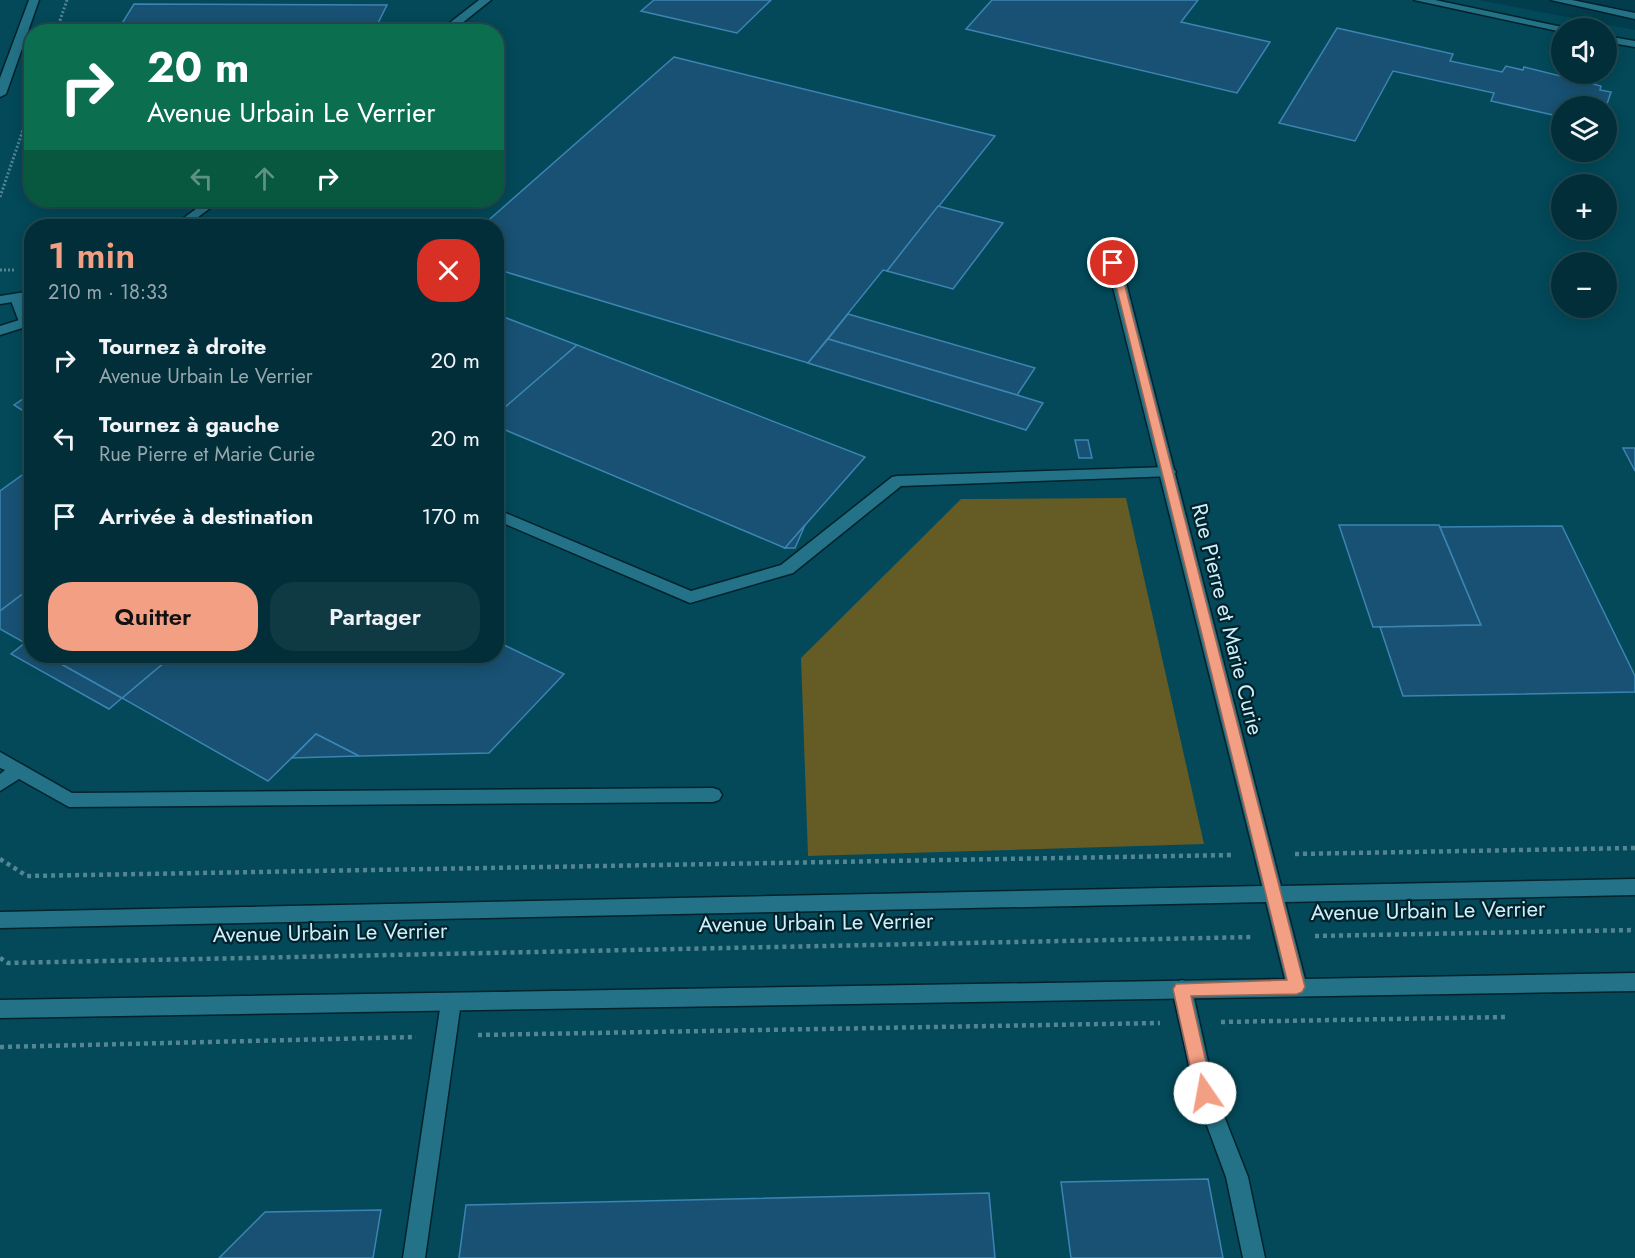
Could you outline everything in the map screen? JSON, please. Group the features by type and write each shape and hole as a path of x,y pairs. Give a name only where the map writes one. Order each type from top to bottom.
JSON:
{"street":[{"path":"25,24 34,0"},
{"path":"454,24 486,0"},
{"path":"1419,0 1441,2 1551,27"},
{"path":"1556,0 1635,16"},
{"path":"1613,0 1635,4"},
{"path":"0,94 24,28"},
{"path":"1617,42 1634,46"},
{"path":"189,219 205,207"},
{"name":"Rue Pierre et Marie Curie","path":"1113,263 1168,472 1297,987"},
{"path":"0,300 24,297"},
{"path":"17,298 24,311"},
{"path":"0,331 24,325"},
{"path":"504,517 690,597 787,569 897,481 1168,472"},
{"path":"0,759 69,800 713,795"},
{"path":"0,784 18,770"},
{"name":"Avenue Urbain Le Verrier","path":"0,920 1635,887"},
{"path":"0,1009 1635,982"},
{"path":"1182,989 1205,1093 1237,1177 1254,1258"},
{"path":"414,1258 450,1002"}],"path":[{"path":"58,24 66,0"},
{"path":"0,197 24,127"},
{"path":"0,859 27,876 1635,848"},
{"name":"Avenue Urbain Le Verrier","path":"0,958 8,963 20,963 1635,930"},
{"path":"0,1047 445,1036 1518,1017"}],"shaded area":[{"path":"0,0 1479,0 1573,18 1551,18 1551,84 1617,84 1617,27 1635,30 1635,1258 0,1258"},
{"path":"1126,498 1204,844 808,856 801,658 961,499"}],"building":[{"path":"654,0 771,0 737,33 641,11"},
{"path":"992,0 1198,0 1181,22 1270,42 1237,93 966,29"},
{"path":"134,4 387,5 378,24 122,24"},
{"path":"1337,28 1453,54 1450,61 1502,72 1506,66 1523,70 1524,67 1551,74 1551,84 1593,84 1601,86 1600,90 1611,92 1610,96 1551,96 1551,115 1491,101 1494,93 1393,71 1355,141 1279,123"},
{"path":"674,57 995,136 887,271 883,270 808,363 504,271 504,219 490,219"},
{"path":"938,206 1003,223 953,289 887,271"},
{"path":"848,314 1035,368 1017,395 828,339"},
{"path":"504,317 577,345 504,408"},
{"path":"828,339 1043,403 1026,430 808,363"},
{"path":"577,345 865,457 785,548 504,429 504,408"},
{"path":"24,398 22,410 14,405"},
{"path":"1075,440 1088,440 1092,458 1079,458"},
{"path":"1623,448 1635,448 1635,471"},
{"path":"24,474 24,593 0,611 0,491"},
{"path":"805,525 795,548 785,548"},
{"path":"1339,525 1439,525 1481,625 1373,627"},
{"path":"1562,526 1635,676 1635,692 1403,696 1380,627 1481,625 1440,527"},
{"path":"24,593 24,642 0,629 0,611"},
{"path":"24,644 24,661 11,654"},
{"path":"504,645 564,674 489,753 359,756 316,734 268,781 122,698 164,663 504,663"},
{"path":"27,663 60,663 122,698 109,709"},
{"path":"60,663 164,663 122,698"},
{"path":"316,734 359,756 292,758"},
{"path":"1208,1179 1223,1258 1071,1258 1061,1182"},
{"path":"989,1193 995,1258 459,1258 466,1205"},
{"path":"381,1210 373,1258 219,1258 265,1212"}],"route":[{"path":"1113,263 1168,472 1297,987 1182,989 1205,1093"}]}
